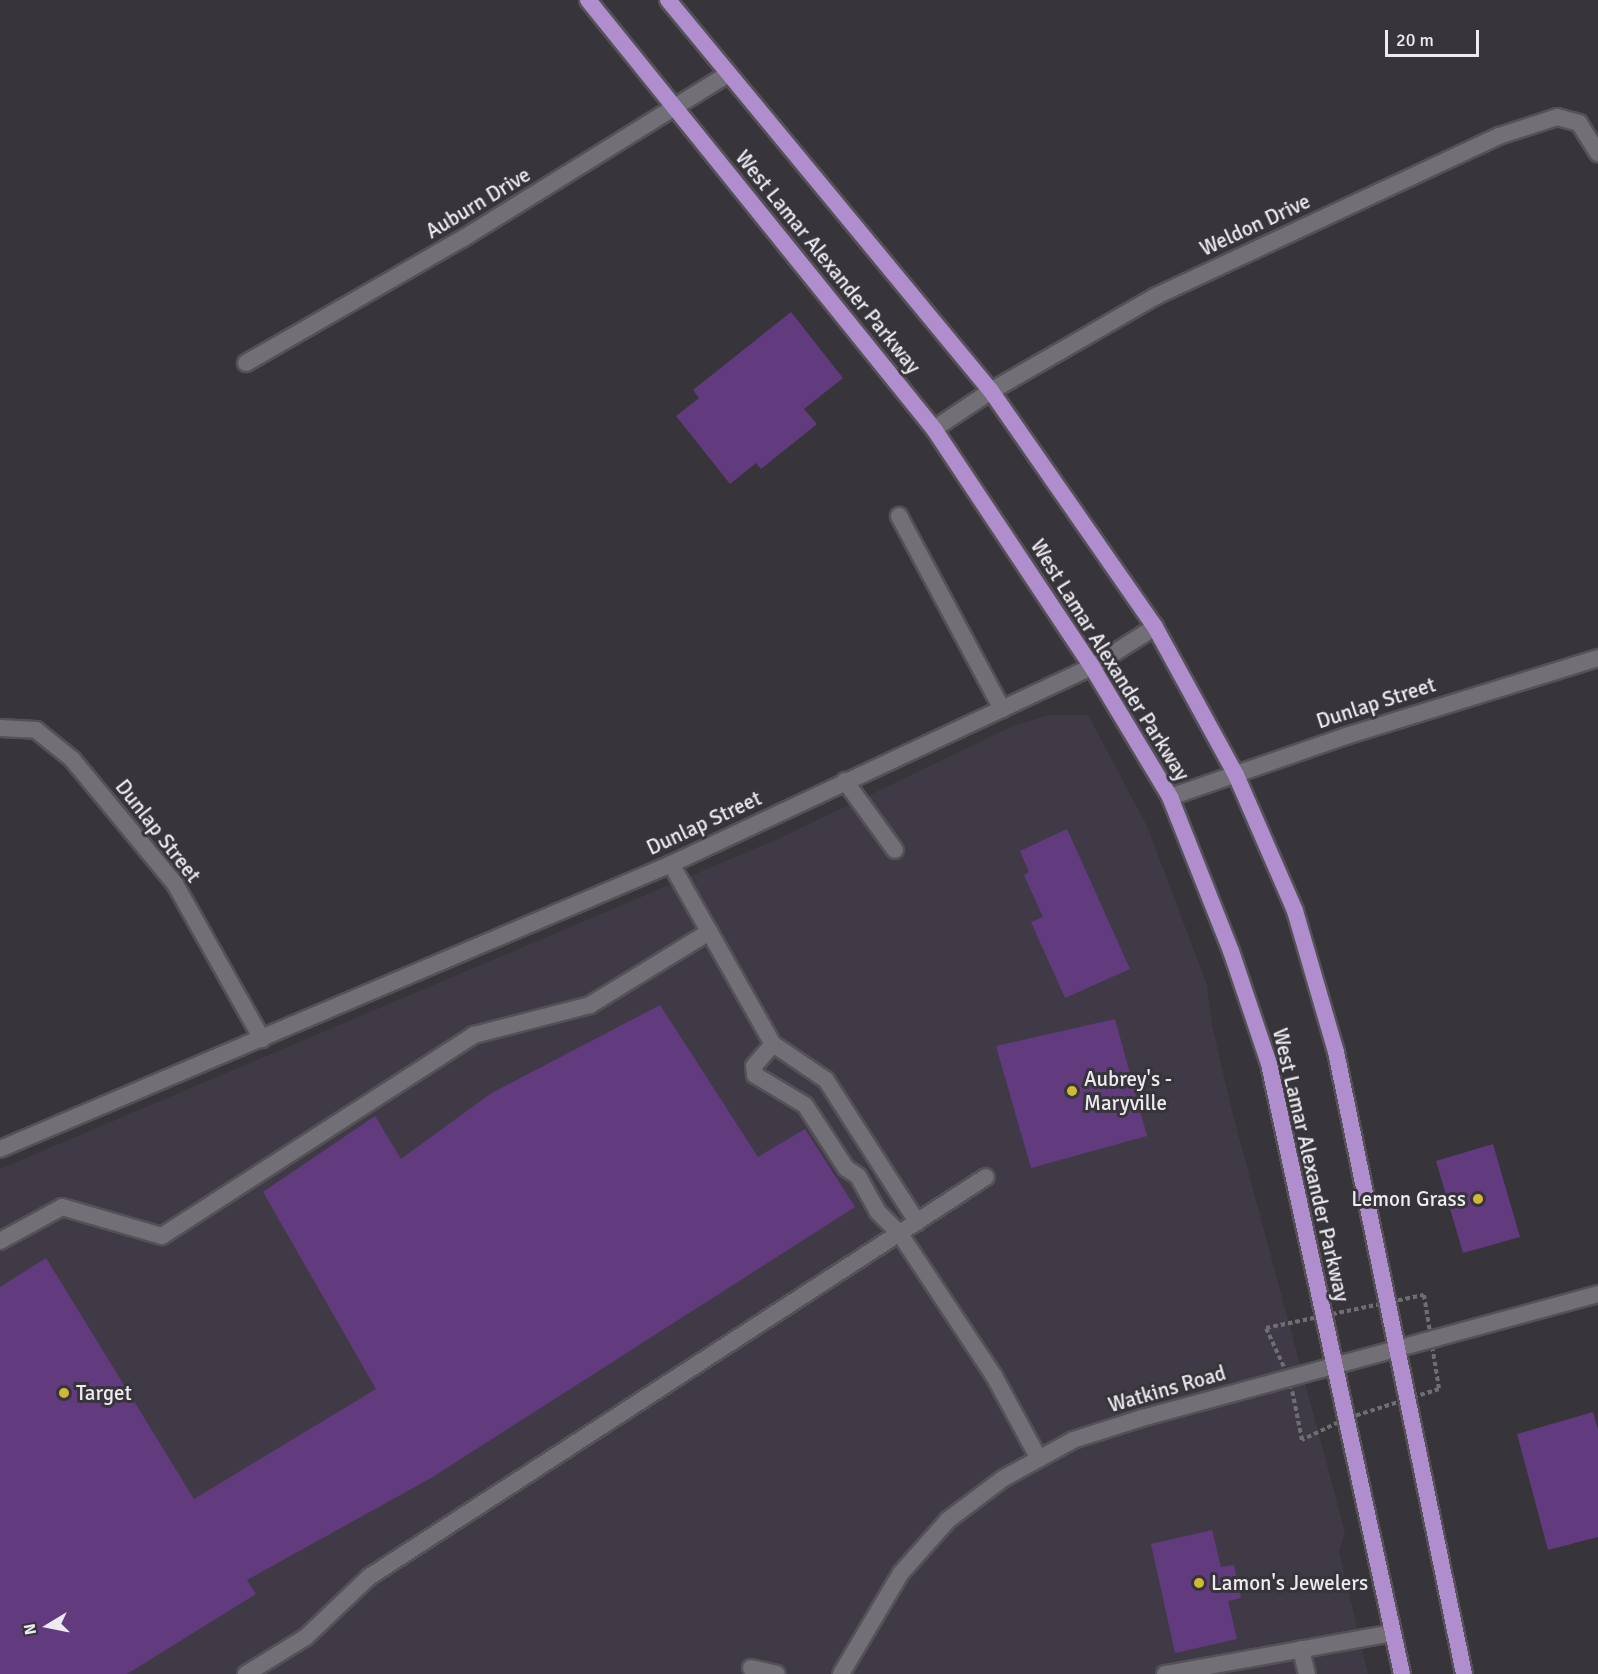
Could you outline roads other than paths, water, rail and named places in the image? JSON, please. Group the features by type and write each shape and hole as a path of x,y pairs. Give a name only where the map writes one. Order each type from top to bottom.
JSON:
{"highway":[{"name":"West Lamar Alexander Parkway","path":"588,0 934,429 1092,667 1170,797 1231,951 1269,1064 1402,1674"},
{"name":"West Lamar Alexander Parkway","path":"668,0 991,391 1155,627 1236,775 1295,911 1336,1052 1464,1674"}],"street":[{"name":"Auburn Drive","path":"246,363 675,110 728,74"},
{"name":"Weldon Drive","path":"934,429 991,391 1156,296 1499,136 1557,117 1579,123 1598,154"},
{"path":"899,516 1002,709"},
{"name":"Dunlap Street","path":"0,1149 671,864 1092,667 1155,627"},
{"name":"Dunlap Street","path":"1170,797 1346,736 1598,658"},
{"name":"Dunlap Street","path":"0,728 36,730 54,741 79,768 175,884 262,1039"},
{"path":"845,781 895,850"},
{"path":"671,864 773,1044 826,1080 917,1222"},
{"path":"0,1241 62,1207 162,1236 474,1035 590,1005 709,932"},
{"path":"773,1044 754,1066 755,1075 805,1106 846,1168 858,1176 878,1212 900,1234 994,1376 1039,1459"},
{"path":"246,1674 306,1637 369,1577 986,1177"},
{"name":"Watkins Road","path":"841,1674 901,1573 948,1520 1004,1478 1073,1440 1142,1418 1334,1368 1598,1294"},
{"path":"1165,1674 1393,1633"},
{"path":"1301,1649 1307,1674"},
{"path":"751,1668 776,1674"}],"place":[{"name":"Aubrey's - Maryville","path":"1072,1091"},
{"name":"Lemon Grass","path":"1478,1199"},
{"name":"Target","path":"64,1393"},
{"name":"Lamon's Jewelers","path":"1199,1583"}]}
